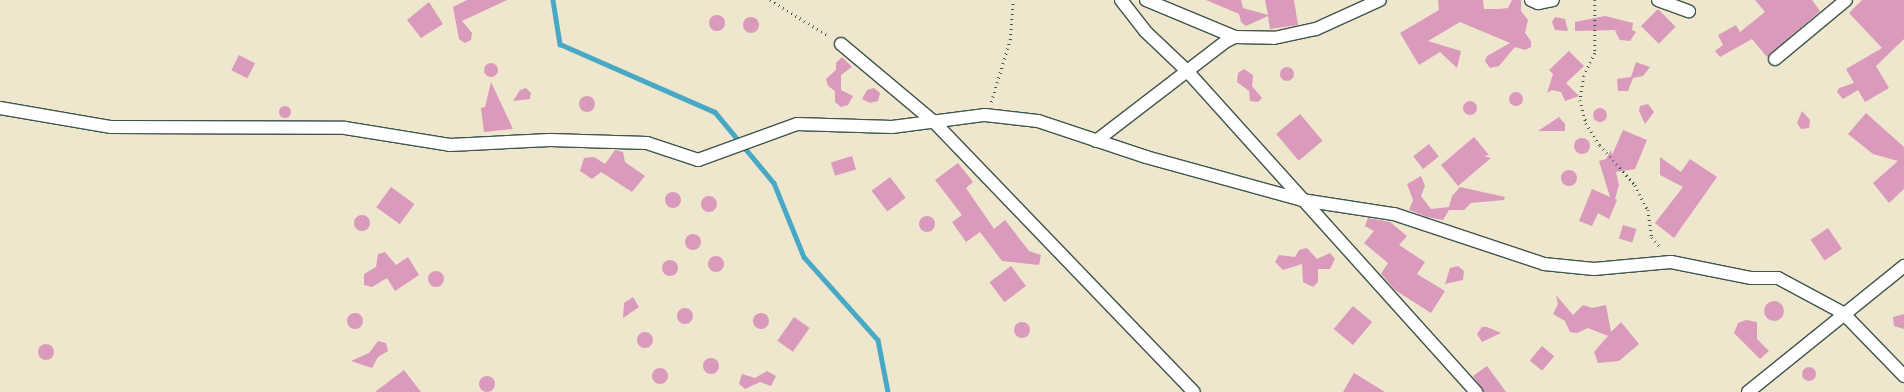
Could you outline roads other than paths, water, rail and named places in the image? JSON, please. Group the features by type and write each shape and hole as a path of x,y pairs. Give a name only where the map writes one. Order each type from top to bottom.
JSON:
{"street":[{"path":"1121,0 1145,31 1188,72 1476,392"},
{"path":"1146,0 1235,37 1274,38 1316,29 1380,0"},
{"path":"1531,0 1538,3 1553,0"},
{"path":"1658,0 1689,11"},
{"path":"1775,59 1846,0"},
{"path":"1096,141 1235,37"},
{"path":"841,44 935,123 1194,392"},
{"path":"0,108 111,126 345,128 450,145 550,140 647,144 698,160 797,124 892,127 935,123 985,115 1038,121 1096,141 1302,200 1394,214 1544,264 1594,269 1671,262 1752,278 1778,278 1843,313 1904,376"},
{"path":"1748,392 1843,313 1904,266"}],"waterway":[{"path":"553,0 560,44 715,112 774,183 804,257 878,340 888,392"}]}
